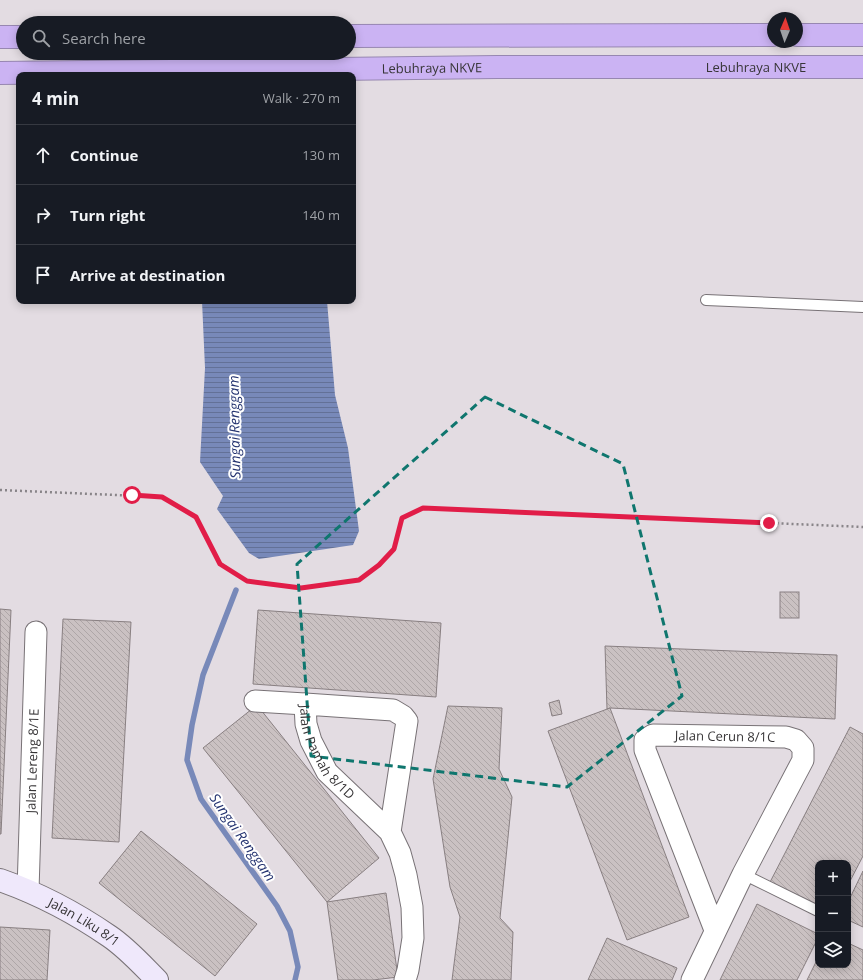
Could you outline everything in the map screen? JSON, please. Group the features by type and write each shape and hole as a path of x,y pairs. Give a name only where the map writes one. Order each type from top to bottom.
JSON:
{"highway":[{"path":"356,36 767,35"},
{"path":"803,35 863,35"},
{"path":"0,37 16,37"},
{"name":"Lebuhraya NKVE","path":"83,72 497,67 863,67"},
{"name":"Lebuhraya NKVE","path":"0,73 16,73"}],"street":[{"name":"Jalan Lereng 8/1E","path":"28,891 36,632"},
{"path":"255,701 305,704"},
{"name":"Jalan Pamah 8/1D","path":"390,832 407,721 403,716 393,710 305,704 306,724 311,742 327,772 390,832 400,853 412,907 413,938 405,980"},
{"name":"Jalan Cerun 8/1C","path":"692,980 743,874 803,760 803,748 796,740 786,737 653,735 645,740 645,750 715,930"},
{"name":"Jalan Liku 8/1","path":"0,880 28,891 110,936 156,980"}],"lane":[{"path":"706,300 863,307"},
{"path":"743,874 815,910"}],"path":[{"path":"0,490 162,497 196,517 220,564 247,581 301,588 359,580 379,565 394,549 402,518 423,508 863,527"}],"highlighted area":[{"path":"485,397 623,464 682,696 567,787 311,756 297,564"}],"water":[{"path":"202,304 327,304 335,395 348,448 359,531 353,545 259,559 249,553 217,509 223,496 200,462 205,368"}],"building":[{"path":"780,592 799,592 799,618 780,618"},
{"path":"0,609 11,610 1,834 0,834"},
{"path":"258,610 441,623 436,697 253,684"},
{"path":"63,619 131,622 119,842 52,838"},
{"path":"605,646 837,655 835,719 607,709"},
{"path":"559,700 562,714 552,716 549,703"},
{"path":"257,705 379,858 327,902 203,748"},
{"path":"448,706 502,708 499,769 512,797 500,918 513,932 511,980 452,980 460,917 450,887 433,779"},
{"path":"610,708 689,917 627,940 548,731"},
{"path":"850,727 863,734 863,856 851,879 851,860 815,860 815,910 768,886"},
{"path":"141,831 257,924 215,976 99,883"},
{"path":"863,871 863,927 851,921 851,896"},
{"path":"386,893 398,977 373,980 338,980 327,902"},
{"path":"757,904 815,933 815,944 797,980 720,980"},
{"path":"0,927 50,930 47,980 0,980"},
{"path":"607,938 677,968 672,980 588,980"},
{"path":"851,944 863,950 863,980 807,980 815,964 815,968 851,968"}],"waterway":[{"name":"Sungai Renggam","path":"236,590 203,675 192,725 187,760 201,799 277,906 290,931 298,967 295,980"}],"route":[{"path":"132,495 162,497 196,517 220,564 247,581 301,588 359,580 379,565 394,549 402,518 423,508 769,523"}]}
